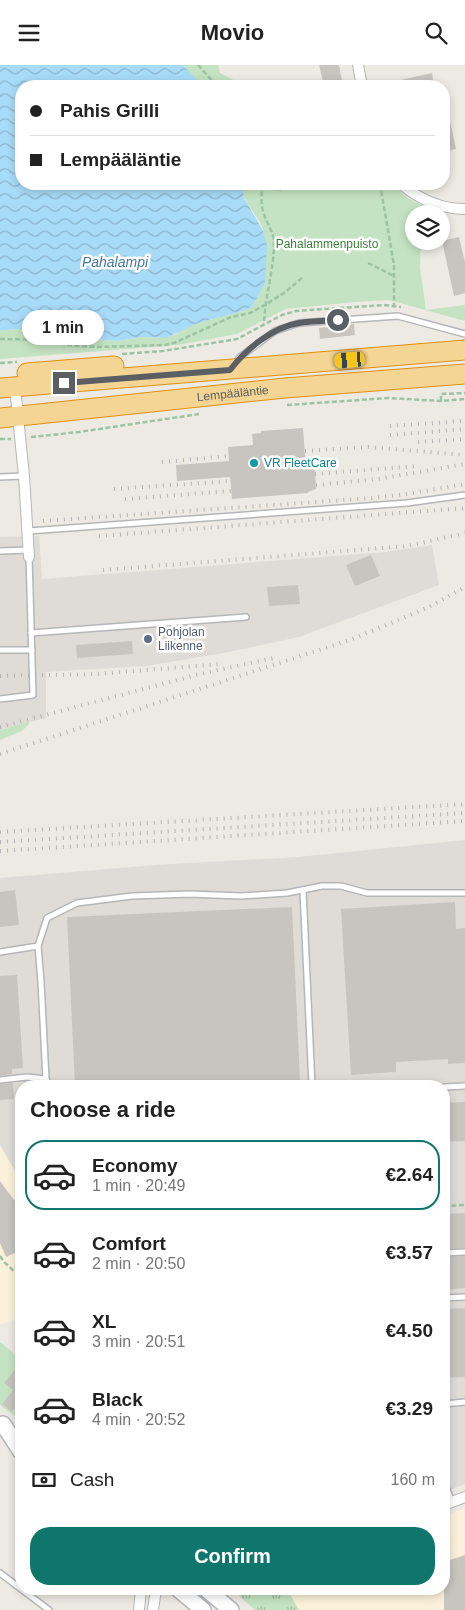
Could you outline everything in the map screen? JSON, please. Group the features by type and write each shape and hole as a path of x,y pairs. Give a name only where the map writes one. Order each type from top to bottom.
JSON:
{"highway":[{"name":"Lempääläntie","path":"7,388 465,350"},
{"path":"0,375 174,364 222,370"},
{"name":"Lempääläntie","path":"9,417 285,388 465,374"}],"main road":[{"path":"1,1423 15,1434"},
{"path":"1,1423 15,1443"},
{"path":"185,1595 203,1610"},
{"path":"213,1595 231,1610"}],"street":[{"path":"358,65 361,80"},
{"path":"408,190 438,206 465,209"},
{"path":"7,388 9,417 20,438 29,531 29,554"},
{"path":"450,1502 465,1497"},
{"path":"139,1610 140,1595"},
{"path":"153,1610 155,1595"}],"lane":[{"path":"222,370 275,331 299,323 398,316 465,333"},
{"path":"0,477 24,476"},
{"path":"29,531 407,503 465,495"},
{"path":"0,551 29,554 33,695 0,699"},
{"path":"32,633 246,617"},
{"path":"0,650 32,650"},
{"path":"0,1080 26,1077 46,1079 38,946 47,918 76,903 132,896 190,894 241,896 286,893 322,886 341,886 367,893 465,893"},
{"path":"303,890 312,1080"},
{"path":"0,952 38,946"},
{"path":"450,1087 465,1086"},
{"path":"450,1253 465,1252"},
{"path":"450,1298 465,1297"},
{"path":"450,1403 465,1402"},
{"path":"0,1573 15,1584"},
{"path":"29,1595 49,1610"}],"path":[{"path":"198,65 212,80"},
{"path":"262,190 262,209 271,229 274,243 264,323"},
{"path":"381,190 394,265 394,305"},
{"path":"368,263 394,276"},
{"path":"163,351 174,343 231,317 250,313 290,289 302,278"},
{"path":"114,355 163,351 236,339 264,323 296,311 394,305 403,307"},
{"path":"0,339 44,340 68,345 98,347 165,345 174,343"},
{"path":"0,363 19,362"},
{"path":"441,401 441,394 465,393"},
{"path":"285,405 389,398 441,401 465,399"},
{"path":"20,438 79,432 206,413"},
{"path":"450,1205 465,1205"},
{"path":"0,1256 14,1271"}],"shaded area":[{"path":"39,536 42,579 385,552 432,545 439,585 299,637 224,653 146,666 46,672 46,718 0,730 0,537"},
{"path":"465,840 465,1484 450,1490 450,1080 15,1080 15,1171 0,1145 0,878 155,865 298,857"},
{"path":"0,1145 15,1171 15,1319 0,1325"},
{"path":"465,1508 465,1610 258,1610 242,1595 450,1595 450,1514"}],"green space":[{"path":"183,65 218,65 220,73 233,80 197,80"},
{"name":"Pahalammenpuisto","path":"243,190 398,190 421,205 405,205 405,250 421,250 420,268 426,310 465,305 465,321 389,300 355,302 286,309 237,334 178,345 0,359 0,330 33,328 66,333 71,332 76,340 84,338 118,341 143,337 161,338 175,335 184,328 198,323 252,307 256,300 263,229 244,197"},
{"path":"29,722 22,731 0,740 0,730"},
{"path":"0,1342 15,1354 15,1416 0,1405"},
{"path":"238,1595 290,1595 299,1610 255,1610"}],"water":[{"name":"Pahalampi","path":"0,65 183,65 197,80 15,80 15,190 243,190 244,198 263,231 267,244 265,283 252,307 198,323 166,338 143,337 118,341 84,338 76,340 73,339 71,332 62,333 33,328 0,330"}],"building":[{"path":"319,65 339,65 342,80 323,80"},
{"path":"432,73 433,80 401,80"},
{"path":"450,121 456,149 450,150"},
{"path":"459,237 465,262 465,293 454,296 444,250 450,250 450,239"},
{"path":"354,324 355,335 320,339 319,328"},
{"name":"VR FleetCare","path":"303,428 306,468 315,470 316,489 308,493 232,499 230,477 177,481 176,465 229,461 228,447 253,445 252,434 261,433 261,431"},
{"path":"371,555 380,576 355,586 346,565"},
{"path":"298,585 300,604 269,606 267,587"},
{"path":"175,636 176,648 165,649 164,637"},
{"path":"132,641 133,654 77,658 76,645"},
{"path":"15,890 19,925 0,927 0,892"},
{"path":"455,902 456,929 465,928 465,1063 448,1064 448,1059 396,1062 396,1072 351,1075 341,909"},
{"path":"292,907 300,1080 75,1080 67,917"},
{"path":"17,975 23,1068 12,1069 12,1074 0,1076 0,976"},
{"path":"13,1083 14,1099 0,1100 0,1084"},
{"path":"465,1102 465,1141 450,1142 450,1103"},
{"path":"0,1181 15,1200 15,1253 6,1257 0,1243"},
{"path":"465,1213 465,1248 450,1249 450,1214"},
{"path":"465,1256 465,1288 450,1289 450,1257"},
{"path":"465,1308 465,1377 450,1378 450,1309"},
{"path":"15,1369 15,1408 12,1412 2,1404 13,1390 4,1383"},
{"path":"465,1555 465,1610 444,1610 444,1595 450,1595 450,1560"}],"railway":[{"path":"390,426 465,421"},
{"path":"390,435 465,429"},
{"path":"418,442 465,439"},
{"path":"305,451 368,447 465,455"},
{"path":"162,462 229,456"},
{"path":"316,485 378,479 465,464"},
{"path":"315,474 418,466"},
{"path":"114,489 231,481"},
{"path":"43,521 373,498 465,484"},
{"path":"125,499 231,491"},
{"path":"99,536 465,508"},
{"path":"103,570 408,546 465,533"},
{"path":"0,754 350,640 429,607 465,587"},
{"path":"0,727 200,674 278,657"},
{"path":"0,676 96,674 220,664"},
{"path":"0,832 465,804"},
{"path":"0,842 465,813"},
{"path":"0,851 465,821"}],"place":[{"name":"VR FleetCare","path":"254,463"},
{"name":"Pohjolan Liikenne","path":"148,639"}],"route":[{"path":"64,383 230,370 240,357 275,331 299,323 338,320"}]}
